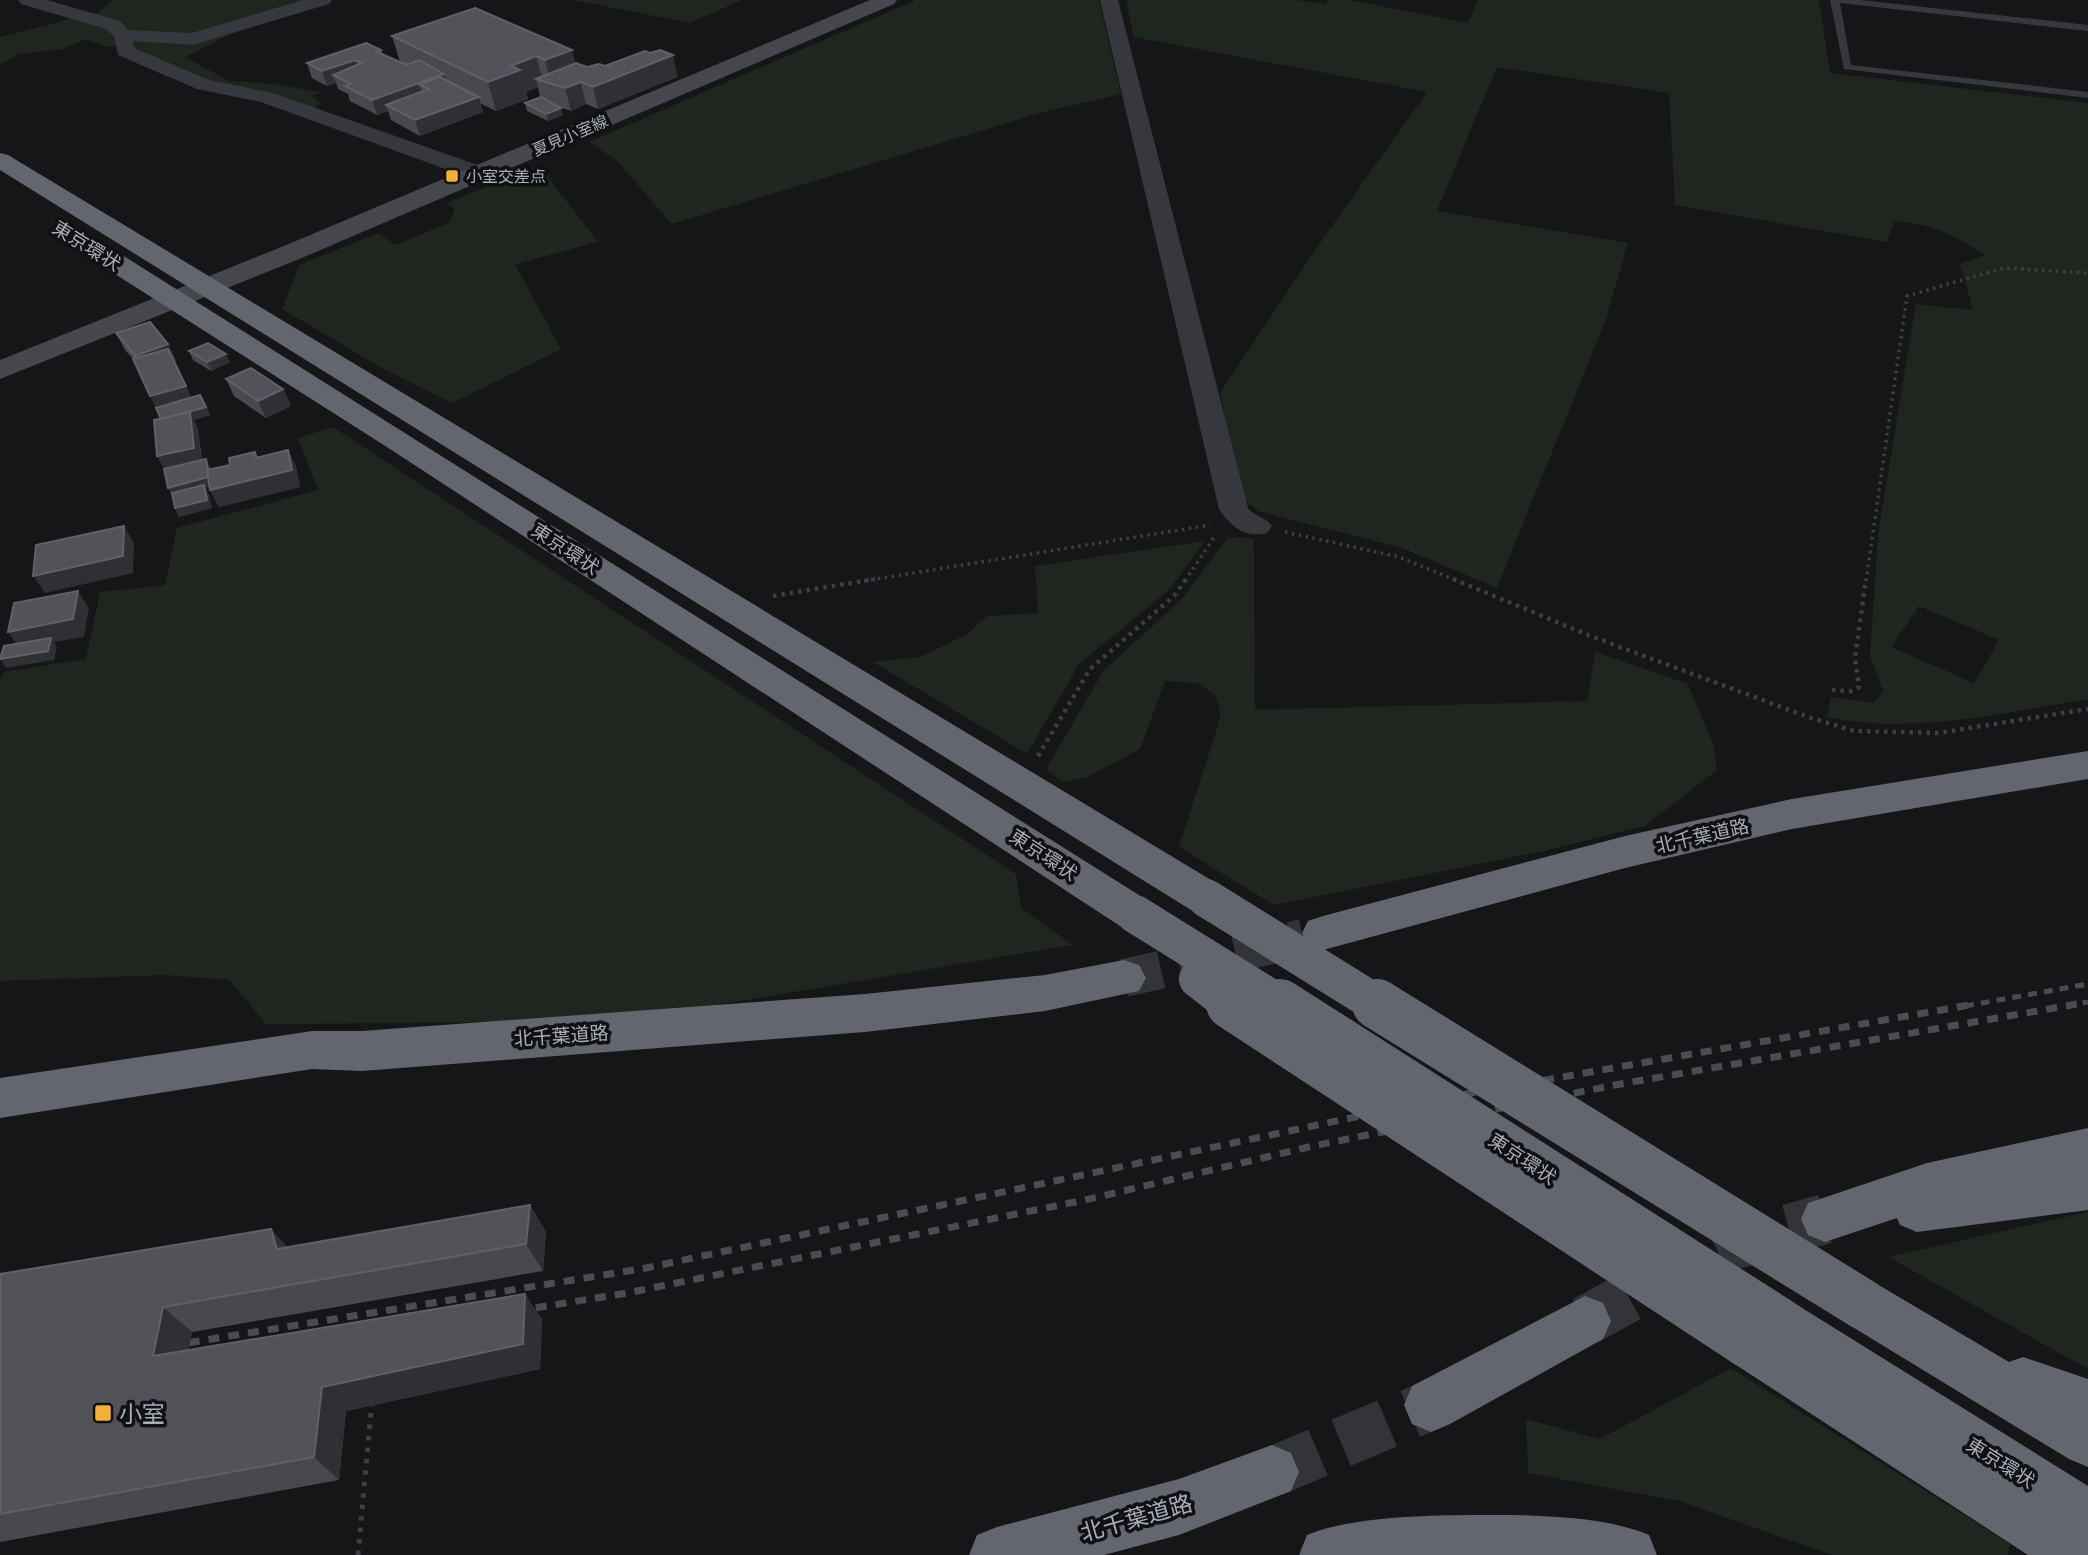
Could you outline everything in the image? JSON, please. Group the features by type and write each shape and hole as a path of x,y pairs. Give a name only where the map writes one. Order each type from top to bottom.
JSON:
{"highway":[{"name":"東京環状","path":"0,160 438,425 1954,1361 2088,1440"},
{"name":"東京環状","path":"79,240 980,813 1126,916 1247,1016 1768,1336 2088,1518"},
{"name":"北千葉道路","path":"1323,933 1625,852 1779,817 2088,765"},
{"name":"北千葉道路","path":"0,1098 312,1050 362,1051 865,1013 1045,993 1124,978"},
{"path":"2088,1150 1927,1185 1825,1219 2088,1188"},
{"path":"1431,1405 1585,1321"},
{"path":"1768,1336 2079,1555"},
{"path":"1954,1361 2088,1406"},
{"name":"北千葉道路","path":"997,1555 1179,1507 1272,1472"},
{"path":"1327,1555 1468,1544 1593,1548 1629,1555"}],"main road":[{"name":"夏見小室線","path":"0,370 481,174 887,0"}],"street":[{"path":"26,0 106,22 124,35 193,39 323,0"},
{"path":"1109,0 1234,509 1242,520 1257,526"},
{"path":"124,35 125,51 204,85 267,97 481,174"}],"lane":[{"path":"2088,28 1835,0 1847,67 2088,95"}],"path":[{"path":"1832,690 1851,691 1859,687 1855,658 1908,296 2004,268 2088,273"},
{"path":"723,602 1219,523 1213,542 1174,596 1090,669 1038,756"},
{"path":"1257,526 1399,557 1593,637 1811,718 1854,731 1939,733 2088,709"},
{"path":"358,1555 373,1385"}],"shaded area":[{"path":"113,0 311,0 196,36 127,33 92,17"},
{"path":"573,0 742,0 690,23"},
{"path":"916,0 1099,0 1121,94 1040,113 672,224 616,160 589,142"},
{"path":"1126,0 1295,0 1326,4 1328,0 1349,0 1468,23 1478,0 1819,0 1830,73 2088,103 2088,699 1991,716 1925,723 1892,724 1827,717 1831,697 1873,703 1883,691 1870,656 1878,534 1916,304 1973,310 1960,264 1986,255 1943,232 1922,225 1894,221 1887,242 1675,205 1669,93 1497,67 1437,211 1628,243 1606,319 1497,588 1405,549 1258,511 1241,493 1220,393 1313,253 1427,92 1134,37","holes":["1919,606 1999,640 1974,683 1891,647"]},
{"path":"74,18 115,32 118,47 104,46 85,39 63,49 19,54 0,65 0,37"},
{"path":"237,28 185,57 229,81 273,84 320,92 312,96 320,102 319,105 312,110 204,81 130,50 127,37 194,41"},
{"path":"539,165 598,242 515,264 561,349 452,403 380,367 282,309 299,265 378,233 395,245 449,223 455,209 447,203"},
{"path":"333,427 1016,874 1021,908 1073,945 669,1013 539,1022 266,1024 229,980 166,975 0,981 0,680 3,672 86,659 100,592 165,585 177,528 318,490 298,438"},
{"path":"1228,537 1254,539 1255,710 1587,701 1595,652 1688,684 1714,746 1717,770 1645,826 1539,852 1274,905 1179,847 1219,722 1220,710 1216,696 1198,683 1165,681 1140,749 1088,777 1062,782 1046,769 1104,670 1181,600"},
{"path":"1205,541 1169,590 1079,664 1027,754 873,662 920,657 966,635 987,616 1038,613 1035,566"},
{"path":"2088,1212 2088,1369 1888,1257 2083,1213"},
{"path":"1731,1368 2010,1544 2008,1555 1832,1555 1679,1501 1528,1473 1526,1419 1600,1439"}],"building":[{"path":"475,8 572,50 545,60 536,56 511,66 520,70 488,82 392,36"},
{"path":"366,43 381,50 377,52 407,65 419,60 444,74 372,100 345,86 351,84 333,75 362,63 355,60 322,71 307,63"},
{"path":"660,50 673,55 593,87 581,82 565,88 536,79 576,63 587,67 599,64 605,66 645,51 650,53"},
{"path":"440,77 479,97 415,120 386,105 429,89 420,85"},
{"path":"541,97 561,108 546,114 525,103"},
{"path":"150,322 168,344 135,356 116,333"},
{"path":"208,343 226,354 207,362 189,351"},
{"path":"168,349 186,386 150,396 133,359"},
{"path":"251,368 283,389 258,401 226,379"},
{"path":"200,395 206,407 161,419 156,408"},
{"path":"190,412 194,448 157,456 154,420"},
{"path":"288,450 292,470 210,490 207,470 230,465 229,458 255,452 256,458"},
{"path":"206,459 208,477 168,488 164,469"},
{"path":"204,485 207,500 175,508 172,493"},
{"path":"124,526 123,556 33,576 36,545"},
{"path":"78,591 73,619 8,632 14,603"},
{"path":"51,638 48,651 0,659 4,646"},
{"name":"小室","path":"530,1205 526,1244 163,1307 153,1356 525,1294 523,1344 322,1387 314,1457 0,1514 0,1274 271,1229 277,1249"}],"tunnel":[{"path":"1124,978 1303,938"},
{"path":"1585,1321 1717,1249 1825,1219"},
{"path":"1272,1472 1431,1405"}],"railway":[{"path":"1965,1006 2088,984"},
{"path":"2067,1006 2088,1002"},
{"path":"169,1346 646,1268 1449,1097 1975,1004"},
{"path":"516,1311 627,1293 1085,1200 1313,1146 1615,1085 2077,1004"}],"place":[{"name":"小室交差点","path":"452,176"},
{"name":"小室","path":"103,1413"}]}
